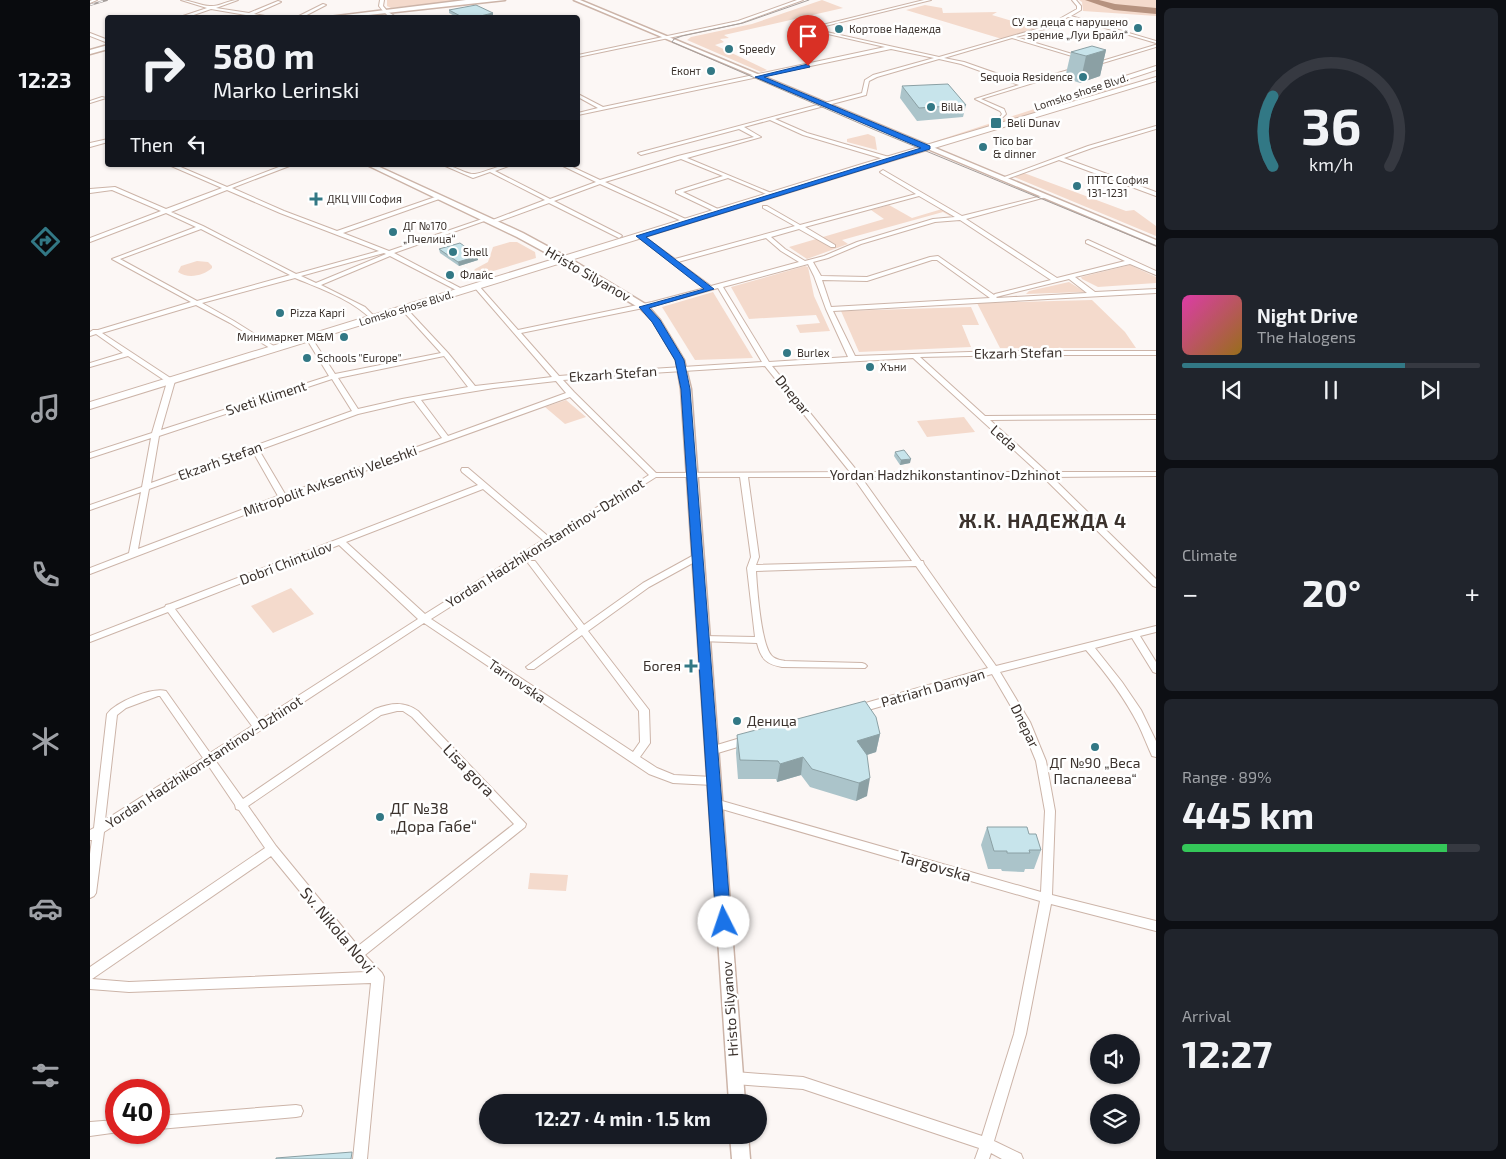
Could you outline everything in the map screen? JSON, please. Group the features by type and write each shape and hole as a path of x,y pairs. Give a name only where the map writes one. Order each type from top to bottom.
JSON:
{"main road":[{"name":"Lomsko shose Blvd.","path":"1075,94 1156,68"},
{"name":"Lomsko shose Blvd.","path":"90,406 865,166 1156,79"},
{"name":"Lomsko shose Blvd.","path":"865,166 918,144 1057,100"}],"street":[{"path":"90,2 95,0"},
{"path":"183,0 211,8 254,15"},
{"path":"189,2 195,0"},
{"path":"189,15 236,0"},
{"path":"382,0 381,6 390,14"},
{"path":"390,14 479,0"},
{"path":"374,15 503,0"},
{"path":"576,0 1156,243"},
{"path":"580,56 739,22 802,0"},
{"path":"929,0 808,29 941,58 1024,85"},
{"path":"641,153 864,94 867,80 875,76 1048,27 1079,10 1079,6 1074,0"},
{"path":"244,15 279,2"},
{"path":"303,15 324,5"},
{"path":"1068,16 1156,42"},
{"path":"90,34 105,40"},
{"path":"90,41 105,37"},
{"path":"1014,38 1097,63"},
{"path":"1088,66 1156,46"},
{"path":"580,114 892,47"},
{"path":"90,53 105,50"},
{"path":"1002,117 1004,114 1002,110 977,99 1079,69"},
{"path":"580,96 603,109"},
{"path":"90,102 104,98"},
{"path":"770,119 805,134 887,158"},
{"path":"94,333 295,275 388,253 490,221 602,181 680,157 759,137 739,127"},
{"path":"1002,179 1058,158 1156,127"},
{"path":"90,145 105,141"},
{"path":"680,157 773,195"},
{"path":"1058,158 1156,194"},
{"path":"177,167 388,253 462,291"},
{"path":"90,240 284,167"},
{"name":"Hristo Silyanov","path":"374,167 490,221 566,260 644,307 666,335 683,368 736,1094"},
{"path":"451,167 472,176 501,167"},
{"path":"569,167 688,222"},
{"path":"490,170 619,236"},
{"path":"883,172 960,218 1056,280"},
{"path":"720,212 678,192 727,177"},
{"path":"90,190 109,187 201,227 363,308 373,318"},
{"path":"675,261 920,194"},
{"path":"518,332 644,307 826,257 858,243 935,220 960,218 1044,196"},
{"path":"337,233 440,197"},
{"path":"765,207 833,246"},
{"path":"115,259 201,227"},
{"path":"640,236 710,289"},
{"path":"767,236 783,250 814,264 822,296 852,358"},
{"path":"1088,242 1156,273"},
{"path":"316,285 388,253"},
{"path":"818,278 867,279 932,258 941,259 993,298"},
{"path":"115,259 275,349"},
{"path":"993,298 1069,276 1129,262"},
{"path":"1069,276 1092,294"},
{"path":"477,287 571,394 654,475"},
{"name":"Dnepar","path":"720,287 767,364 856,475 920,563 994,670 1035,742 1043,770 1050,811 1046,898 1020,1034 982,1159"},
{"path":"829,309 972,301 993,298 1156,291"},
{"path":"404,309 446,354 473,389"},
{"path":"90,328 94,333 129,353 171,381 156,434 144,489 133,555"},
{"path":"309,338 356,412"},
{"name":"Ekzarh Stefan","path":"90,508 356,412 416,398 473,389 557,378 852,358 1006,352 1156,353"},
{"path":"90,365 129,353"},
{"name":"Sveti Kliment","path":"90,456 332,377 446,354"},
{"name":"Leda","path":"915,356 1045,474 1156,584"},
{"name":"Mitropolit Avksentiy Veleshki","path":"90,571 283,498 571,394"},
{"path":"416,398 447,439"},
{"path":"982,418 1156,417"},
{"path":"255,449 283,498"},
{"path":"465,470 548,540"},
{"name":"Yordan Hadzhikonstantinov-Dzhinot","path":"95,833 424,619 654,475 1156,474"},
{"path":"744,476 755,557 751,568 760,640 767,657 774,662 862,666"},
{"name":"Dobri Chintulov","path":"90,639 483,486"},
{"name":"Tarnovska","path":"341,542 424,619 653,771 673,779 713,780"},
{"path":"531,666 646,585 696,557"},
{"path":"532,563 644,710 645,743 634,758"},
{"path":"751,568 920,563"},
{"path":"169,607 257,726"},
{"name":"Patriarh Damyan","path":"850,712 994,670 1156,629"},
{"path":"1134,634 1156,670"},
{"path":"703,639 760,640"},
{"path":"1089,647 1112,674 1128,698 1141,720 1156,753"},
{"path":"90,893 95,833 112,714 123,705 158,693 163,694 209,759"},
{"name":"Lisa gora","path":"240,806 378,712 399,706 415,714 521,824 357,954"},
{"path":"711,751 758,737"},
{"name":"Sv. Nikola Novi","path":"209,759 240,806 272,849 357,954 378,977 360,1159"},
{"name":"Targovska","path":"715,803 1046,898 1156,926"},
{"path":"90,974 272,849"},
{"path":"90,984 129,988 378,977"},
{"path":"735,1078 803,1083 988,1144 1016,1159"},
{"path":"170,1122 296,1111"},
{"path":"90,1129 105,1127"},
{"path":"740,1144 741,1159"}],"shaded area":[{"path":"387,0 464,0 391,8 387,6"},
{"path":"822,0 843,8 724,35 729,38 720,39 724,42 715,45 767,70 761,72 687,40 691,37 752,24"},
{"path":"1079,0 1156,0 1156,16 1083,11 1082,2"},
{"path":"925,5 942,8 943,13 997,12 992,15 1035,28 1002,39 906,10"},
{"path":"1120,81 1129,84 933,142"},
{"path":"868,134 875,137 877,150 847,142 847,139"},
{"path":"1024,173 1126,211 1134,210 1156,226 1156,236 1014,177"},
{"path":"889,205 912,218 942,209 952,215 950,216 943,212 842,240 848,244 807,259 789,247 884,219 871,210"},
{"path":"517,242 535,252 536,258 480,275 473,272 488,262 493,247"},
{"path":"197,261 208,262 212,268 195,276 178,272 181,266"},
{"path":"1130,265 1156,277 1156,283 1098,287 1081,277"},
{"path":"805,266 808,267 814,296 830,331 800,333 796,325 820,323 816,315 749,319 731,287"},
{"path":"1069,282 1085,292 1026,294 1029,291"},
{"path":"713,292 753,358 695,360 662,307"},
{"path":"1092,300 1125,332 1136,348 1000,348 977,303"},
{"path":"971,307 979,325 962,325 971,347 859,352 841,311"},
{"path":"566,400 586,417 565,424 545,407"},
{"path":"964,417 975,432 927,437 917,421"},
{"path":"291,588 314,614 273,633 251,606"},
{"path":"530,873 568,875 566,891 528,889"}],"building":[{"path":"476,5 493,13 485,15 458,15 449,10"},
{"path":"1092,46 1106,50 1086,56 1071,52"},
{"path":"948,84 966,105 919,108 902,86"},
{"path":"460,243 478,256 458,262 439,249"},
{"path":"904,450 911,459 901,460 895,452"},
{"path":"865,701 876,717 880,734 857,741 867,755 870,778 859,783 812,769 803,757 780,764 778,761 740,760 737,735"},
{"path":"987,827 1027,827 1029,834 1036,834 1041,850 1029,850 1030,853 994,851"},
{"path":"352,1152 351,1159 276,1159 276,1158"}],"waterway":[{"path":"1089,0 1114,7 1156,11"}],"tram line":[{"path":"809,0 743,23 682,36 674,39 672,42 875,130 1156,246"}],"railway":[{"path":"90,5 107,0"}],"place":[{"name":"СУ за деца с нарушено зрение „Луи Брайл“","path":"1138,28"},
{"name":"Кортове Надежда","path":"839,29"},
{"name":"Speedy","path":"729,49"},
{"name":"Еконт","path":"711,71"},
{"name":"Sequoia Residence","path":"1083,77"},
{"name":"Billa","path":"931,107"},
{"name":"Beli Dunav","path":"996,123"},
{"name":"Tico bar & dinner","path":"983,147"},
{"name":"ПТТС София 131-1231","path":"1077,186"},
{"name":"ДКЦ VIII София","path":"316,199"},
{"name":"ДГ №170 „Пчелица“","path":"393,232"},
{"name":"Shell","path":"453,252"},
{"name":"Флайс","path":"450,275"},
{"name":"Pizza Kapri","path":"280,313"},
{"name":"Минимаркет М&М","path":"344,337"},
{"name":"Burlex","path":"787,353"},
{"name":"Schools \"Europe\"","path":"307,358"},
{"name":"Хъни","path":"870,367"},
{"name":"Богея","path":"691,666"},
{"name":"Деница","path":"737,721"},
{"name":"ДГ №90 „Веса Паспалеева“","path":"1095,747"},
{"name":"ДГ №38 „Дора Габе“","path":"380,817"}],"district":[{"name":"Ж.К. НАДЕЖДА 4","path":"1043,521"}],"route":[{"path":"724,922 686,389 680,360 656,320 644,307 710,289 640,236 927,148 758,77 808,66"}]}
